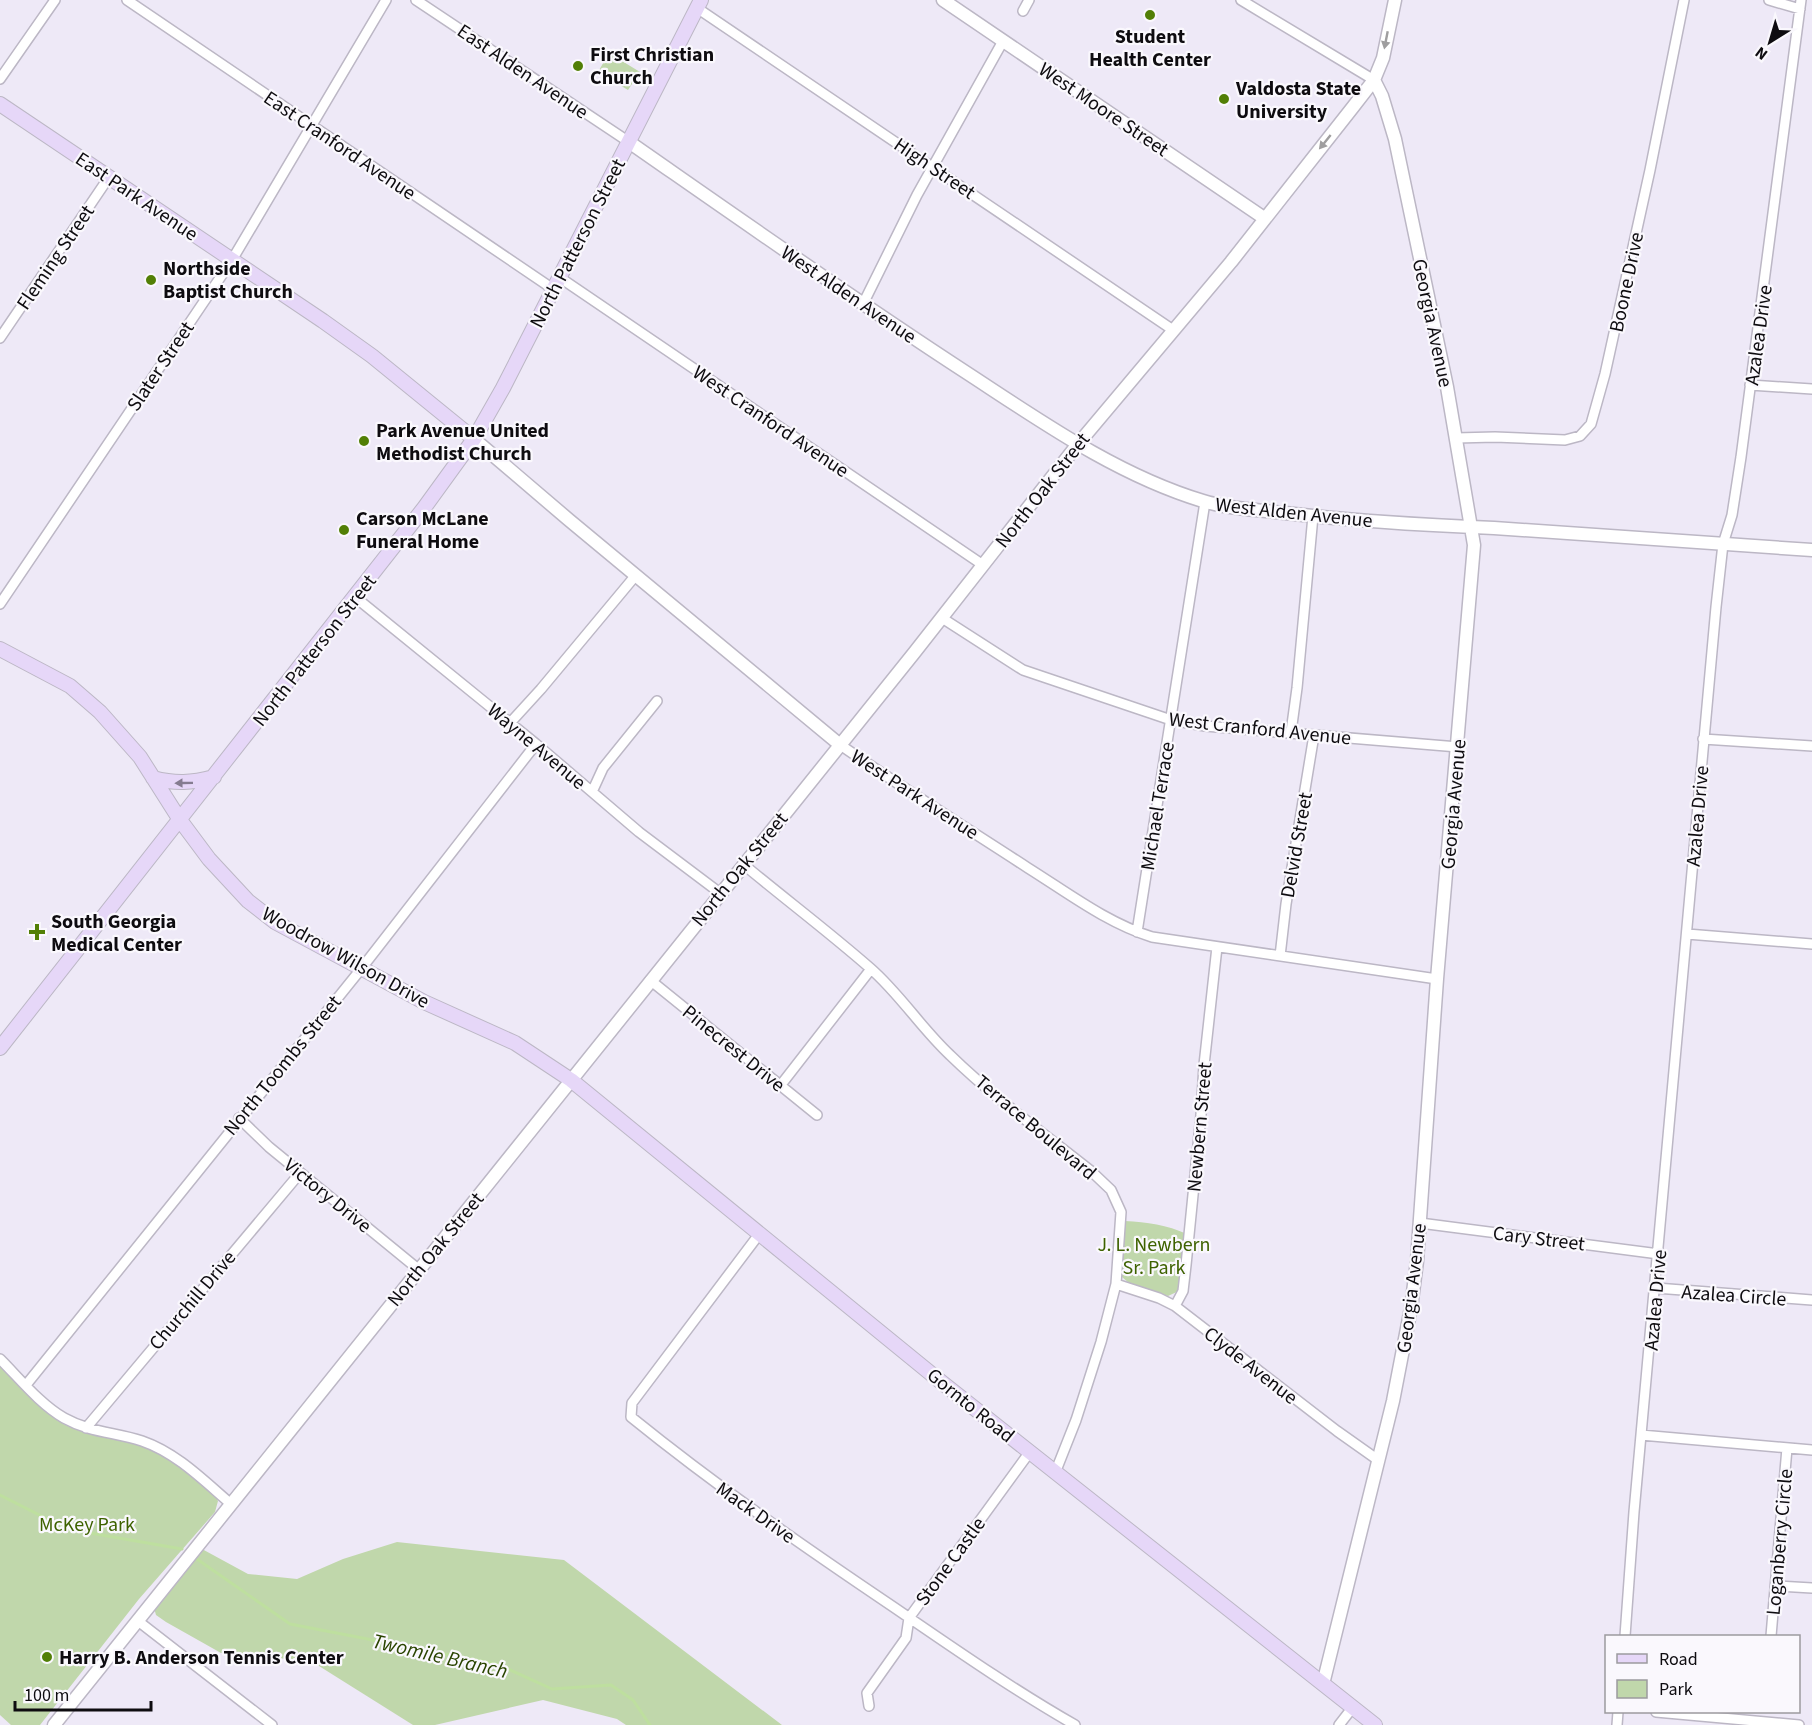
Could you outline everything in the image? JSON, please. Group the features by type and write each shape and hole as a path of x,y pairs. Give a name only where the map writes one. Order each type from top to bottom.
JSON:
{"main road":[{"name":"North Patterson Street","path":"0,1048 356,597 474,439 503,388 699,4"},
{"name":"East Park Avenue","path":"0,104 372,356 474,439"},
{"name":"Woodrow Wilson Drive","path":"0,649 70,686 100,712 140,758 180,820 209,859 248,901 275,922 424,1002 515,1043 571,1080"},
{"path":"153,778 176,784 192,783 214,777"},
{"name":"Gornto Road","path":"571,1080 1029,1453 1376,1725"}],"street":[{"path":"0,79 55,0"},
{"name":"East Cranford Avenue","path":"127,0 312,125 556,283"},
{"name":"Slater Street","path":"0,604 232,260 387,0"},
{"name":"East Alden Avenue","path":"416,0 629,142"},
{"name":"West Moore Street","path":"943,0 1264,218"},
{"path":"1023,11 1029,0"},
{"path":"1241,0 1374,80"},
{"name":"North Oak Street","path":"54,1725 942,618 1078,444 1231,262 1374,80 1383,58 1395,0"},
{"name":"Boone Drive","path":"1456,438 1565,440 1580,436 1591,424 1610,352 1684,0"},
{"path":"1769,0 1801,4"},
{"name":"High Street","path":"699,4 1173,330"},
{"name":"Azalea Drive","path":"1625,1635 1703,739 1723,544 1732,515 1801,4"},
{"path":"863,303 932,166 1003,41"},
{"name":"Georgia Avenue","path":"1323,1684 1404,1349 1411,1308 1420,1223 1437,979 1474,545 1445,376 1395,139 1382,96 1374,80"},
{"name":"West Alden Avenue","path":"629,142 863,303 1078,444 1175,492 1221,505 1313,516 1812,550"},
{"name":"Fleming Street","path":"0,338 110,177"},
{"name":"West Cranford Avenue","path":"556,283 983,565"},
{"path":"1750,385 1812,389"},
{"name":"West Park Avenue","path":"474,439 839,744 1119,924 1152,937 1437,979"},
{"name":"Michael Terrace","path":"1137,932 1205,502"},
{"path":"1291,732 1313,516"},
{"path":"510,723 636,575"},
{"name":"Wayne Avenue","path":"356,597 536,744 639,832 720,893"},
{"name":"West Cranford Avenue","path":"942,618 1023,669 1171,720 1205,726 1458,747"},
{"path":"592,792 603,768 657,701"},
{"name":"Delvid Street","path":"1280,956 1286,904 1314,735"},
{"path":"1703,739 1812,746"},
{"name":"North Toombs Street","path":"26,1385 361,969 536,744"},
{"name":"Terrace Boulevard","path":"743,864 824,928 871,969 952,1058 1111,1190 1121,1212 1116,1284 1101,1342 1076,1420 1055,1473"},
{"path":"1687,934 1812,944"},
{"name":"Newbern Street","path":"1174,1306 1183,1291 1217,947"},
{"path":"780,1086 871,969"},
{"name":"Pinecrest Drive","path":"650,980 817,1115"},
{"name":"Victory Drive","path":"239,1118 269,1147 418,1269"},
{"name":"Churchill Drive","path":"86,1428 300,1173"},
{"name":"Cary Street","path":"1420,1223 1659,1254"},
{"name":"Mack Drive","path":"760,1233 632,1403 631,1417 698,1471 909,1618 1010,1686 1075,1725"},
{"name":"Clyde Avenue","path":"1116,1284 1159,1298 1174,1306 1378,1460"},
{"name":"Azalea Circle","path":"1656,1288 1812,1300"},
{"path":"0,1359 55,1413 86,1428 123,1436 158,1448 191,1470 231,1504"},
{"name":"Loganberry Circle","path":"1641,1435 1812,1450"},
{"name":"Loganberry Circle","path":"1771,1635 1787,1448"},
{"name":"Stone Castle","path":"869,1706 867,1693 906,1638 909,1618 1029,1453"},
{"path":"1776,1586 1812,1588"},
{"path":"138,1621 272,1725"},
{"path":"1339,1725 1353,1707"},
{"path":"1671,1713 1764,1719 1799,1725"}],"green space":[{"path":"609,53 640,72 628,90 598,72"},
{"name":"J. L. Newbern Sr. Park","path":"1125,1221 1157,1224 1187,1234 1181,1290 1168,1296 1129,1283 1122,1277"},
{"name":"McKey Park","path":"0,1366 34,1401 57,1420 80,1431 153,1448 185,1470 215,1495 218,1501 215,1512 139,1599 40,1725 11,1725 0,1715"},
{"path":"397,1542 564,1560 782,1725 626,1725 617,1719 543,1700 435,1725 413,1725 311,1661 221,1653 156,1615 154,1608 202,1549 248,1574 297,1579 343,1559"}],"waterway":[{"name":"Twomile Branch","path":"0,1495 67,1529 182,1549"},
{"name":"Twomile Branch","path":"194,1557 290,1624 497,1664 552,1689 611,1685 633,1700 650,1725"}],"place":[{"name":"Student Health Center","path":"1150,15"},
{"name":"First Christian Church","path":"578,66"},
{"name":"Valdosta State University","path":"1224,99"},
{"name":"Northside Baptist Church","path":"151,280"},
{"name":"Park Avenue United Methodist Church","path":"364,441"},
{"name":"Carson McLane Funeral Home","path":"344,530"},
{"name":"South Georgia Medical Center","path":"37,932"},
{"name":"Harry B. Anderson Tennis Center","path":"47,1657"}]}
